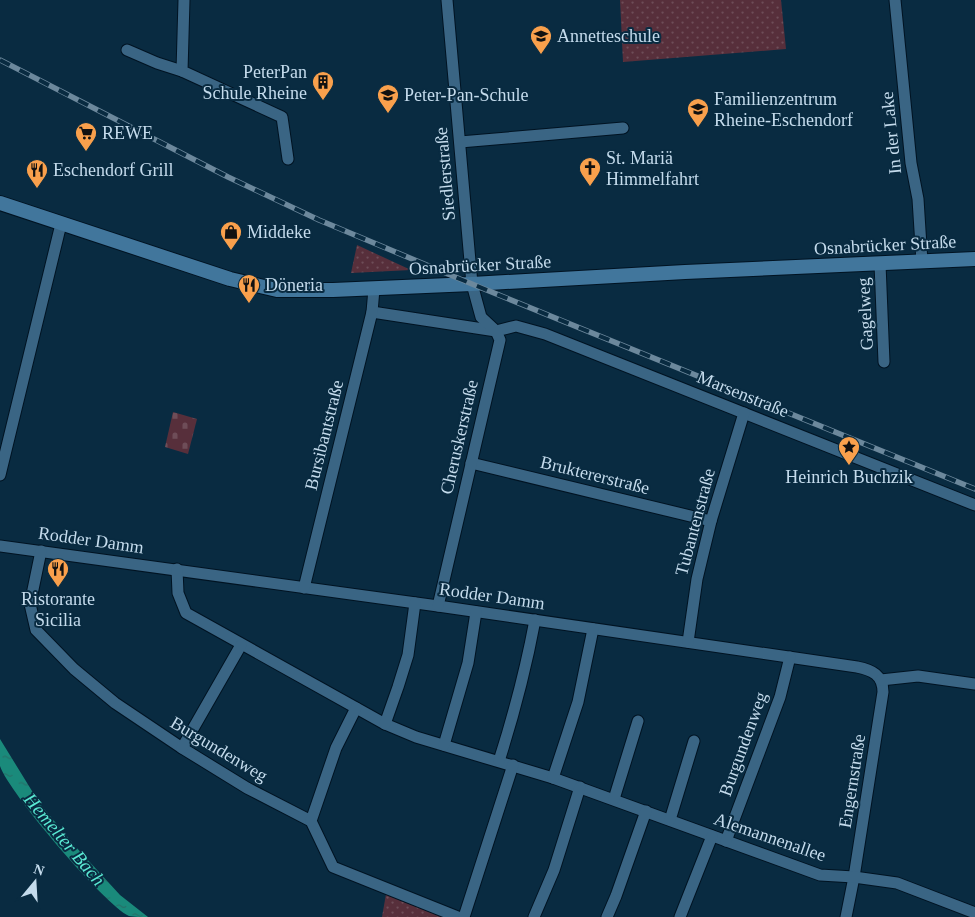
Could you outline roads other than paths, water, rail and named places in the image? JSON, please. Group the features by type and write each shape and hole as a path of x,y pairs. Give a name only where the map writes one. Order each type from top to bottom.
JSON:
{"main road":[{"name":"Osnabrücker Straße","path":"0,203 230,279 277,290 472,284 685,272 975,260"}],"street":[{"path":"182,70 184,0"},
{"name":"Siedlerstraße","path":"447,0 472,284"},
{"name":"In der Lake","path":"895,0 911,163 918,199 922,262"},
{"path":"127,50 157,63 182,70 282,116 288,159"},
{"path":"460,142 623,128"},
{"path":"0,475 61,224"},
{"name":"Gagelweg","path":"880,264 884,362"},
{"path":"472,284 481,317 496,332"},
{"name":"Bursibantstraße","path":"304,588 372,312 374,288"},
{"path":"372,312 496,332"},
{"name":"Marsenstraße","path":"496,332 516,326 545,334 975,506"},
{"name":"Cheruskerstraße","path":"438,606 500,340 496,332"},
{"name":"Tubantenstraße","path":"688,642 697,579 711,521 744,413"},
{"name":"Bruktererstraße","path":"471,463 711,521"},
{"name":"Rodder Damm","path":"0,546 177,569 790,657 866,669 876,673 881,680"},
{"name":"Burgundenweg","path":"41,551 30,604 36,630 74,669 115,704 182,748 247,788 311,821"},
{"name":"Alemannenallee","path":"177,569 178,593 186,613 240,645 385,724 416,737 513,765 580,787 820,875 854,877 897,883 975,913"},
{"path":"385,724 408,654 415,603"},
{"path":"444,745 468,663 476,612"},
{"path":"499,761 524,676 535,620"},
{"path":"553,778 578,702 594,628"},
{"path":"182,748 240,645"},
{"name":"Burgundenweg","path":"726,841 780,697 790,657"},
{"path":"881,680 918,676 975,684"},
{"name":"Engernstraße","path":"846,917 883,692 881,680"},
{"path":"356,708 336,748 311,821 333,867 458,917"},
{"path":"614,799 638,721"},
{"path":"670,820 694,741"},
{"path":"464,917 513,765"},
{"path":"534,917 554,870 580,787"},
{"path":"607,917 646,811"},
{"path":"680,917 712,836"}],"water":[{"name":"Hemelter Bach","path":"0,739 40,804 120,895 148,917 129,916 117,907 80,870 38,822 7,780 0,766"}],"railway":[{"path":"0,60 228,177 319,220 975,489"}],"place":[{"name":"Annetteschule","path":"541,55"},
{"name":"PeterPan Schule Rheine","path":"323,101"},
{"name":"Peter-Pan-Schule","path":"388,114"},
{"name":"Familienzentrum Rheine-Eschendorf","path":"698,128"},
{"name":"REWE","path":"86,152"},
{"name":"St. Mariä Himmelfahrt","path":"590,187"},
{"name":"Eschendorf Grill","path":"37,189"},
{"name":"Middeke","path":"231,251"},
{"name":"Döneria","path":"249,304"},
{"name":"Heinrich Buchzik","path":"849,466"},
{"name":"Ristorante Sicilia","path":"58,588"}]}
